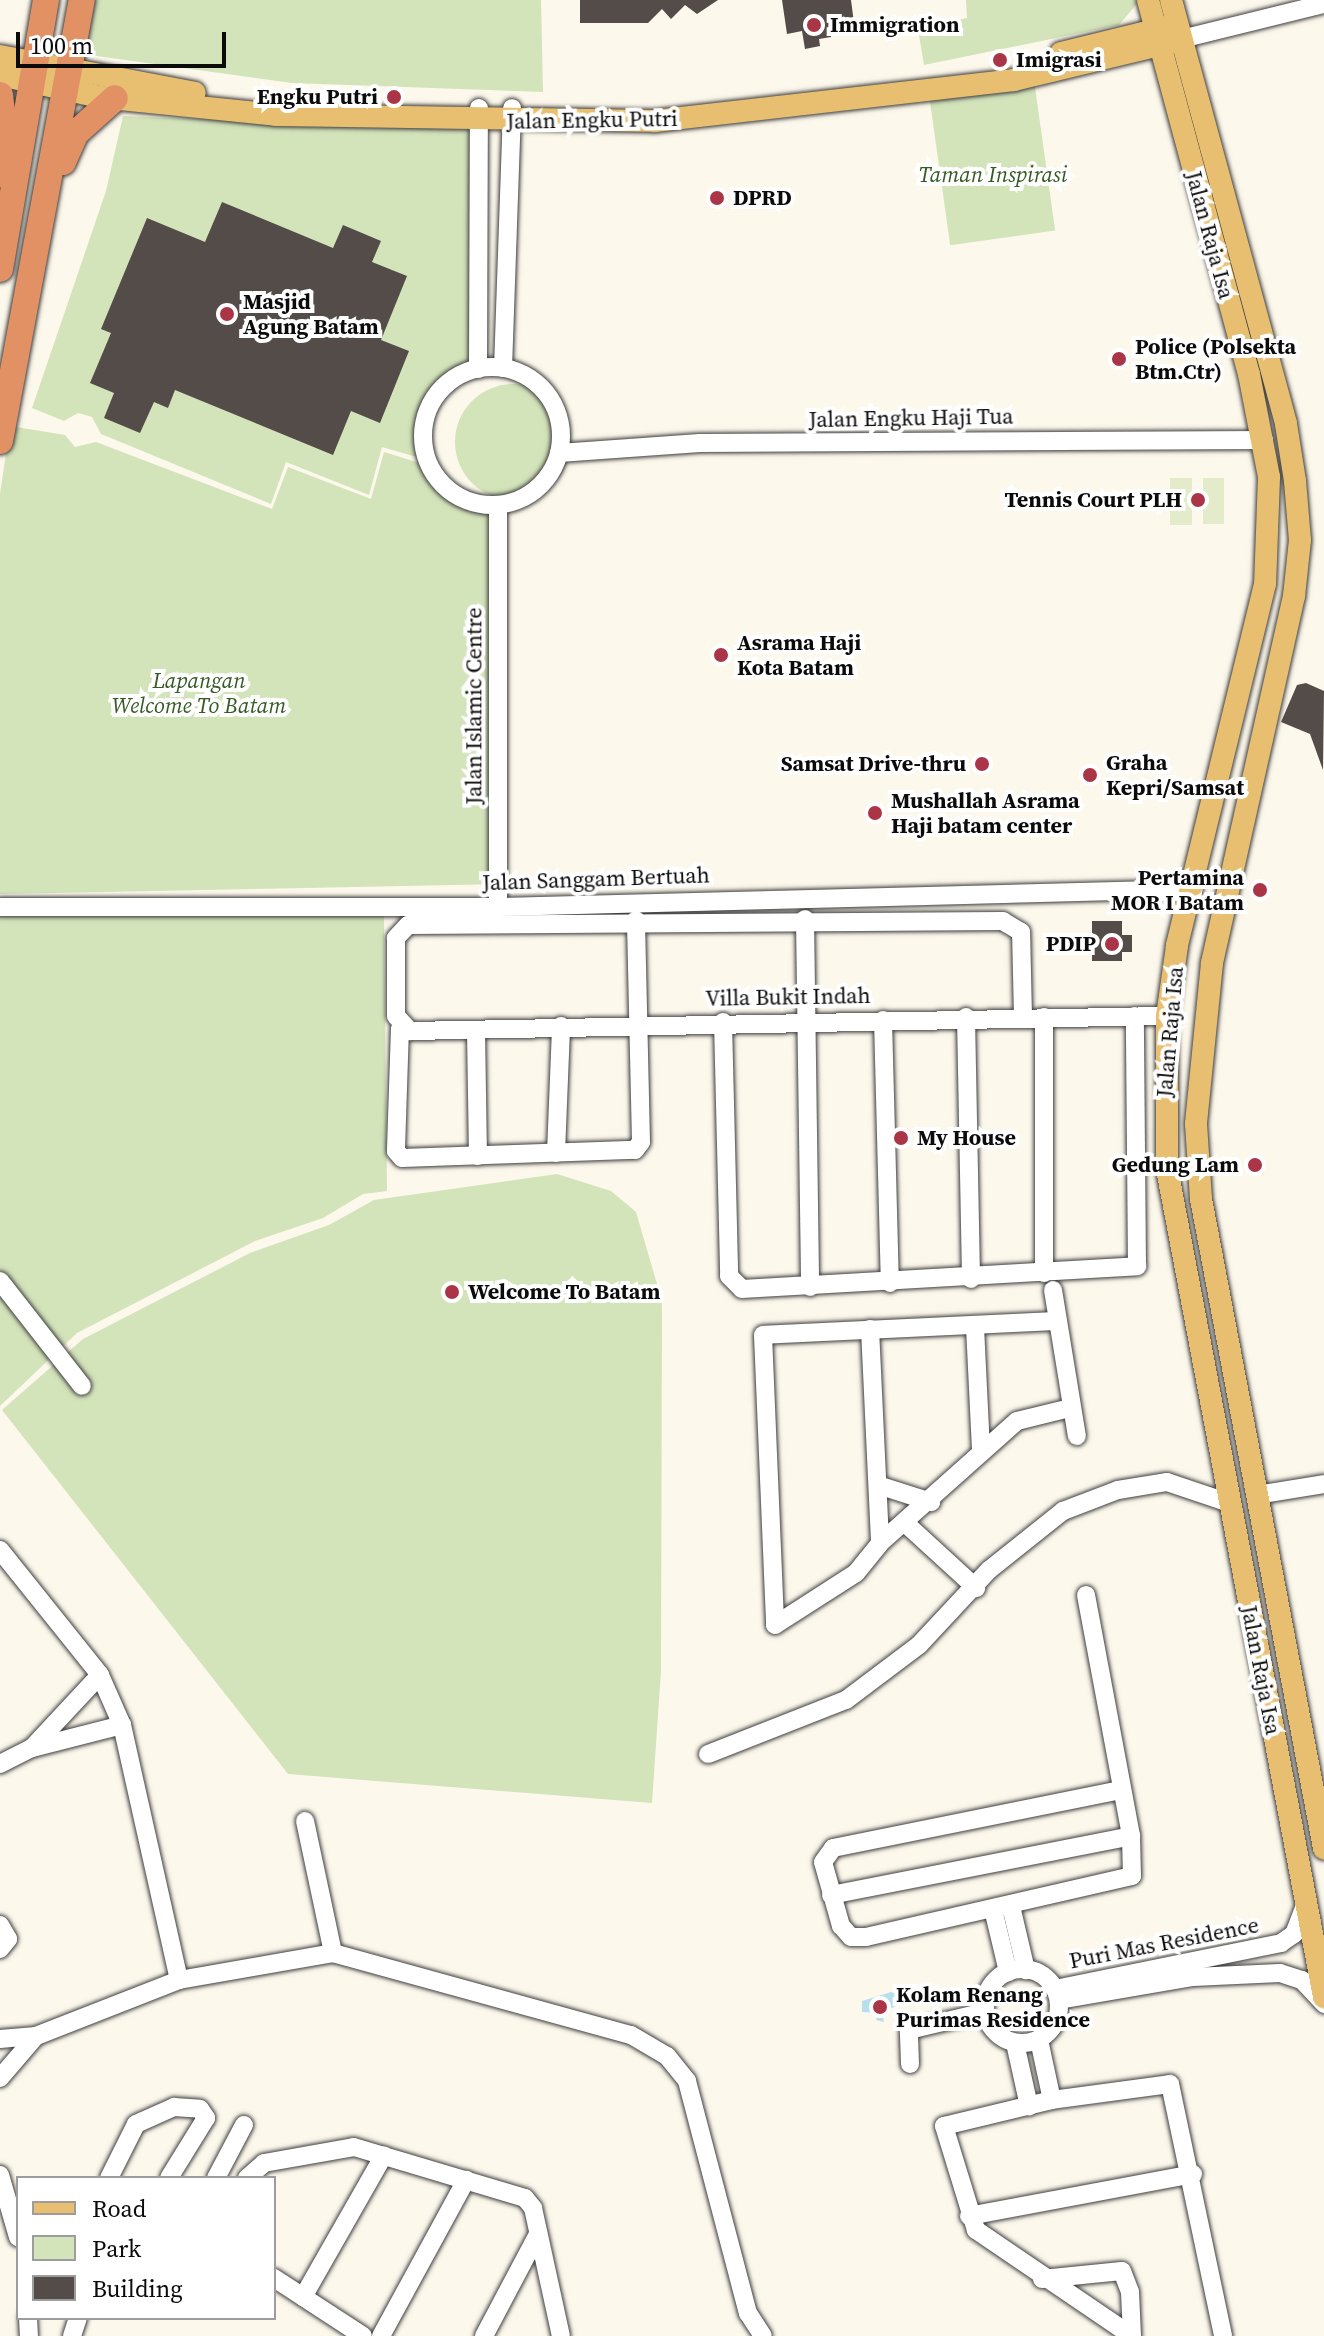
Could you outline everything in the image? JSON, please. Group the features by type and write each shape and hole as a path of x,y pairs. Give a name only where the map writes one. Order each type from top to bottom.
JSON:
{"highway":[{"path":"0,269 46,0"},
{"path":"0,441 50,186 82,0"},
{"path":"0,95 2,149 13,189"},
{"path":"50,186 76,133 115,98"}],"main road":[{"path":"1148,0 1168,35"},
{"path":"1168,35 1171,0"},
{"name":"Jalan Engku Putri","path":"68,80 115,98 276,115 479,114 655,121 874,100 1014,80 1168,35"},
{"name":"Jalan Raja Isa","path":"1168,35 1264,440 1268,559 1233,736 1194,889 1167,1016 1163,1115 1171,1203 1324,1997"},
{"name":"Jalan Raja Isa","path":"1168,35 1286,424 1295,481 1300,540 1294,596 1200,1038 1201,1199 1324,1848"},
{"name":"Jalan Engku Putri","path":"0,56 33,73"},
{"name":"Jalan Engku Putri","path":"0,75 33,73 68,80 209,95 479,114"},
{"path":"1233,736 1261,743"},
{"path":"1171,1203 1201,1199"},
{"path":"1285,1793 1313,1788"}],"street":[{"path":"1168,35 1324,4"},
{"path":"478,369 479,114"},
{"path":"503,368 512,115"},
{"path":"503,368 522,374 551,399 559,417 559,453 535,490 498,505 452,492 424,447 429,409 441,389 478,369 503,368"},
{"name":"Jalan Engku Haji Tua","path":"559,453 700,443 1264,440"},
{"name":"Jalan Islamic Centre","path":"498,505 498,907"},
{"name":"Jalan Sanggam Bertuah","path":"0,907 498,907 1194,889"},
{"path":"805,919 810,1287"},
{"path":"636,920 640,1026 639,1147 413,1159 396,1151 405,1030 396,938 404,927 636,920 1013,923 1021,932 1023,1017"},
{"path":"723,1022 729,1276 742,1289 971,1279 1137,1266 1135,1016"},
{"name":"Villa Bukit Indah","path":"405,1030 966,1017 1167,1016"},
{"path":"966,1017 971,1279"},
{"path":"1044,1017 1044,1273"},
{"path":"883,1020 890,1283"},
{"path":"556,1153 561,1026"},
{"path":"476,1030 478,1156"},
{"path":"0,1281 82,1386"},
{"path":"1053,1290 1077,1436"},
{"path":"1057,1321 763,1335 775,1625 856,1573 880,1543 931,1502 981,1448 1017,1421 1070,1408"},
{"path":"975,1327 981,1448"},
{"path":"870,1329 880,1543"},
{"path":"980,1409 1017,1421"},
{"path":"708,1754 846,1700 919,1645 1036,1528 1096,1498 1167,1482 1229,1503"},
{"path":"1257,1495 1324,1484"},
{"path":"878,1485 931,1502"},
{"path":"904,1522 976,1588"},
{"path":"0,1550 100,1675 122,1725 179,1980"},
{"path":"1086,1595 1131,1836 1129,1880 851,1937 831,1895 823,1862 833,1848 1121,1790"},
{"path":"32,1748 100,1675"},
{"path":"0,1764 32,1748 122,1725"},
{"path":"305,1821 333,1953"},
{"path":"831,1895 1131,1836"},
{"name":"Puri Mas Residence","path":"1057,1995 1281,1943 1294,1934 1306,1903"},
{"path":"1002,1908 1017,1971 1057,1995 1053,2028 1039,2040 1015,2043 990,2026 985,2012 990,1988 1017,1971"},
{"path":"0,1925 8,1939 0,1949"},
{"path":"0,2039 36,2036 179,1980 333,1953 631,2035 667,2056 687,2081 748,2313 763,2336"},
{"name":"Puri Mas Residence","path":"1057,1995 1193,1977 1280,1973 1302,1980 1324,2004"},
{"path":"910,2064 909,2030 985,2012"},
{"path":"0,2078 36,2036"},
{"path":"1039,2040 1052,2100"},
{"path":"1015,2043 1029,2106"},
{"path":"1132,2336 1042,2279 976,2230 969,2216 944,2126 1052,2100 1170,2084 1193,2174 1223,2336"},
{"path":"110,2176 136,2124 174,2107 200,2109 206,2118 170,2176"},
{"path":"217,2176 244,2125"},
{"path":"249,2176 264,2163 341,2148 384,2155 525,2198 538,2234 561,2336"},
{"path":"303,2297 384,2155"},
{"path":"969,2216 1193,2174"},
{"path":"0,2175 16,2230"},
{"path":"381,2336 466,2180"},
{"path":"484,2336 538,2234"},
{"path":"1042,2279 1122,2271 1130,2292 1132,2336"},
{"path":"276,2279 363,2336"}],"green space":[{"path":"90,0 541,0 543,92 292,83 82,54"},
{"path":"966,0 1140,0 1119,25 924,65 918,29 967,18"},
{"name":"Taman Inspirasi","path":"1034,80 1055,231 950,245 929,95"},
{"path":"123,116 477,130 475,361 436,388 419,437 424,459 382,447 369,495 286,462 271,504 101,434 92,417 78,413 64,421 32,408 106,191"},
{"path":"513,384 535,389 554,401 566,420 571,442 566,464 554,483 535,495 513,500 491,495 472,483 460,464 455,442 460,420 472,401 491,389"},
{"name":"Lapangan Welcome To Batam","path":"10,426 65,435 75,447 96,442 272,509 288,467 371,499 384,452 439,469 467,503 506,515 503,884 0,894 0,494"},
{"path":"1170,478 1192,478 1192,525 1170,525"},
{"path":"1203,478 1224,478 1224,524 1203,524"},
{"path":"384,913 387,1191 363,1194 323,1218 255,1241 77,1333 0,1406 0,915"},
{"path":"557,1174 611,1191 636,1212 662,1301 661,1671 652,1803 288,1774 2,1410 83,1339 250,1253 329,1225 374,1200"}],"water":[{"name":"Kolam Renang Purimas Residence","path":"891,1992 900,1994 901,2004 882,2012 884,2022 876,2020 878,2013 862,2012 862,2001"}],"building":[{"path":"580,0 718,0 697,14 685,5 671,19 662,9 648,23 580,23"},
{"name":"Immigration","path":"782,0 851,0 854,23 830,27 831,37 819,39 820,46 805,49 802,31 787,34"},
{"path":"222,202 333,248 343,225 381,241 372,262 407,276 381,340 409,351 380,423 351,411 333,455 175,390 168,408 154,402 140,433 104,418 114,393 90,383 111,333 101,329 147,218 205,242"},
{"path":"1306,683 1324,691 1323,770 1310,734 1281,722 1297,685"},
{"name":"PDIP","path":"1092,921 1122,921 1122,935 1132,935 1132,952 1122,952 1122,961 1092,961"}],"place":[{"name":"Immigration","path":"814,25"},
{"name":"Imigrasi","path":"1000,60"},
{"name":"Engku Putri","path":"394,97"},
{"name":"DPRD","path":"717,198"},
{"name":"Masjid Agung Batam","path":"227,314"},
{"name":"Police (Polsekta Btm.Ctr)","path":"1119,359"},
{"name":"Tennis Court PLH","path":"1198,500"},
{"name":"Asrama Haji Kota Batam","path":"721,655"},
{"name":"Samsat Drive-thru","path":"982,764"},
{"name":"Graha Kepri/Samsat","path":"1090,775"},
{"name":"Mushallah Asrama Haji batam center","path":"875,813"},
{"name":"Pertamina MOR I Batam","path":"1260,890"},
{"name":"PDIP","path":"1112,944"},
{"name":"My House","path":"901,1138"},
{"name":"Gedung Lam","path":"1255,1165"},
{"name":"Welcome To Batam","path":"452,1292"},
{"name":"Kolam Renang Purimas Residence","path":"880,2007"}]}
